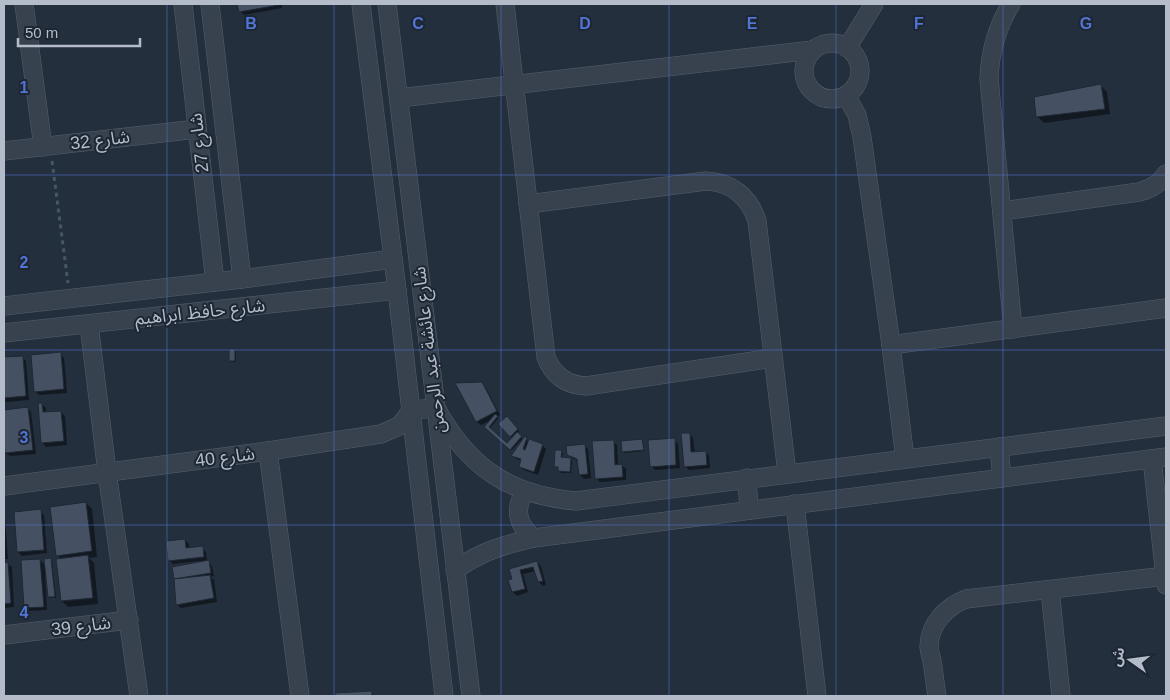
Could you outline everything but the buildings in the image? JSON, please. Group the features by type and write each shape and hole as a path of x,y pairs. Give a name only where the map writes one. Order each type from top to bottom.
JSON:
{"street":[{"path":"24,4 46,146"},
{"name":"شارع 27","path":"183,4 215,282"},
{"name":"شارع 27","path":"210,4 242,279"},
{"name":"شارع عائشة عبد الرحمن","path":"361,4 397,290 444,696"},
{"name":"شارع عائشة عبد الرحمن","path":"387,4 471,696"},
{"path":"505,4 546,357 552,370 570,384 586,386 773,358"},
{"path":"847,48 874,4"},
{"path":"1003,7 990,65 990,79 1013,329"},
{"path":"835,43 847,48 855,55 859,66 859,77 854,88 846,95 835,99 823,98 813,93 806,83 803,72 806,60 813,50 823,44 835,43"},
{"path":"399,98 813,50"},
{"path":"846,95 857,115 860,126 905,459"},
{"name":"شارع 32","path":"4,151 197,129"},
{"path":"1002,211 1140,192 1158,184 1166,174"},
{"path":"528,204 706,181 715,181 732,187 745,198 756,221 787,473"},
{"name":"شارع حافظ ابراهيم","path":"4,306 242,279 393,259"},
{"name":"شارع حافظ ابراهيم","path":"4,334 397,290"},
{"path":"891,345 1166,308"},
{"path":"89,324 107,472 139,696"},
{"path":"411,410 436,408 446,426 467,453 494,475 509,484 550,498 576,501 1166,426"},
{"name":"شارع 40","path":"4,486 381,434 399,426 411,410"},
{"path":"999,447 1002,478"},
{"path":"268,451 300,696"},
{"path":"456,570 476,557 497,547 534,538 1159,458 1166,579 966,599 956,603 940,616 931,636 929,647 937,696"},
{"path":"747,478 749,510"},
{"path":"525,491 521,497 518,513 523,528 534,538"},
{"path":"795,504 816,696"},
{"path":"1050,590 1061,696"},
{"name":"شارع 39","path":"4,635 129,620"},
{"path":"437,639 463,634"}],"path":[{"path":"46,146 70,299"}]}
